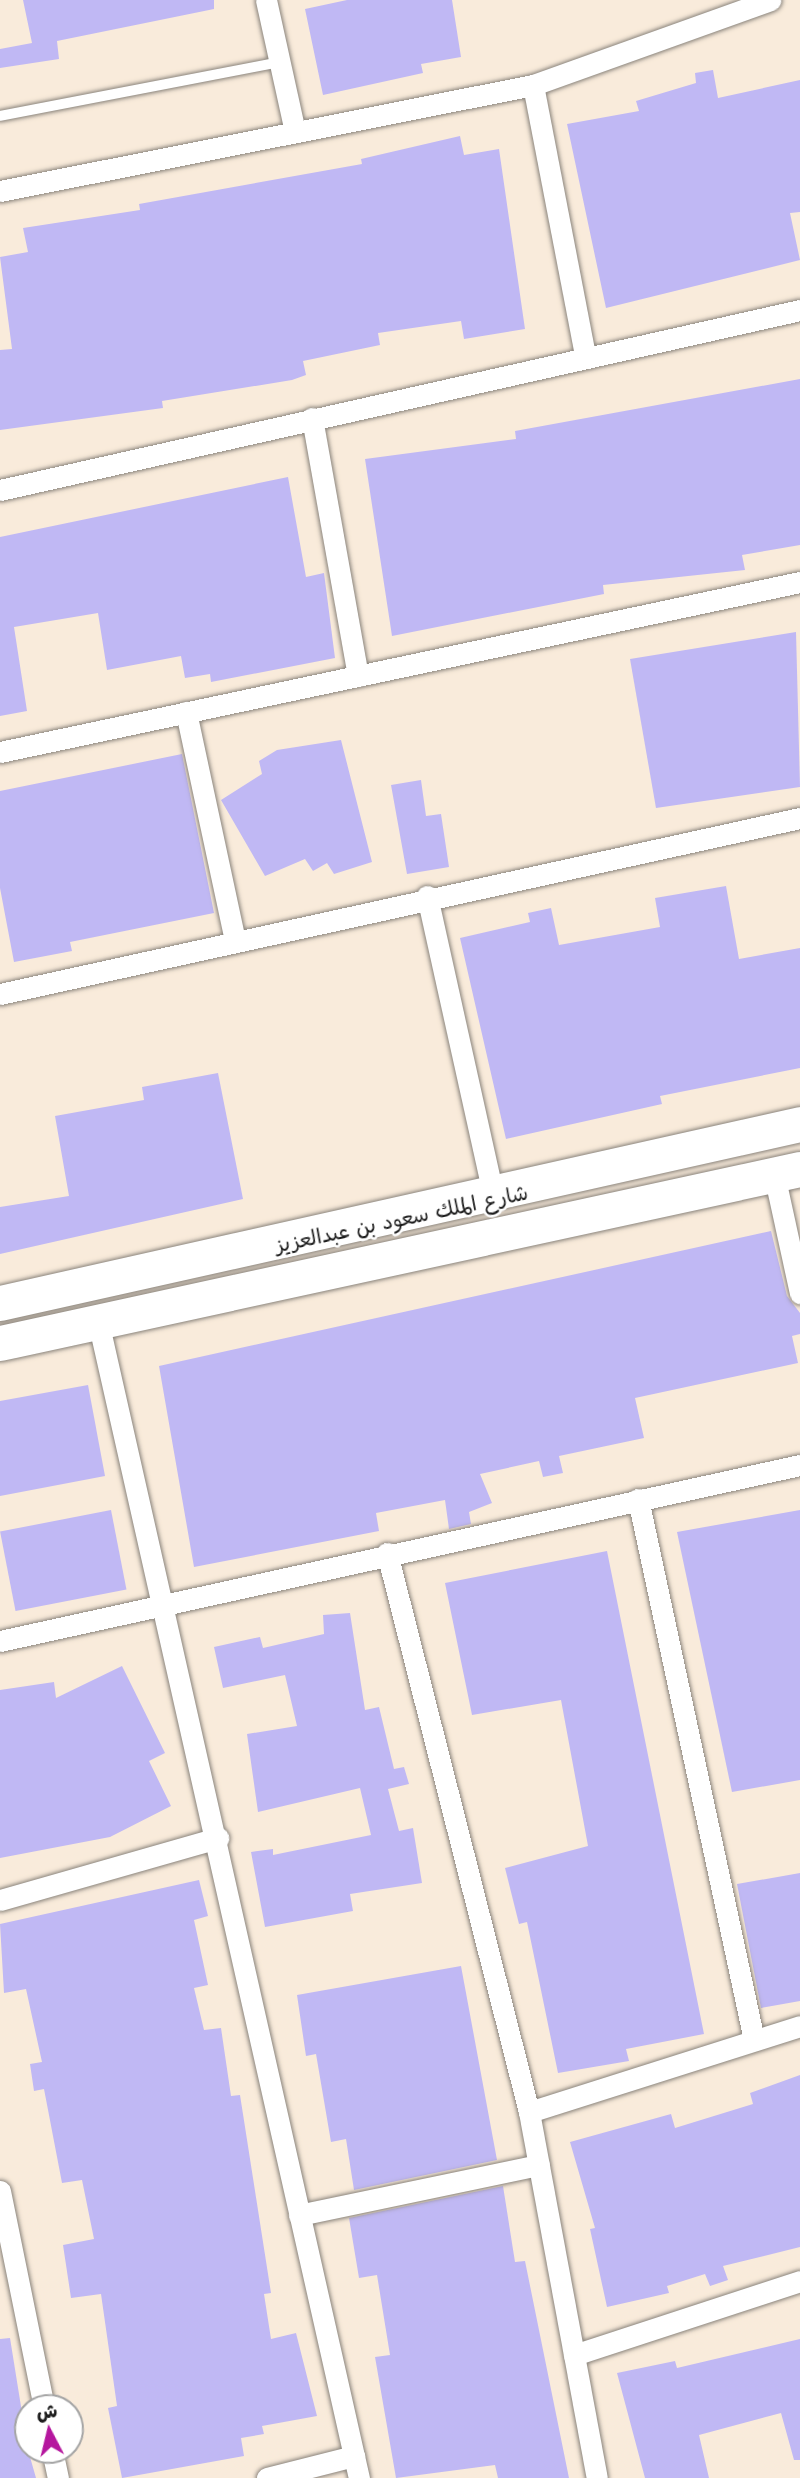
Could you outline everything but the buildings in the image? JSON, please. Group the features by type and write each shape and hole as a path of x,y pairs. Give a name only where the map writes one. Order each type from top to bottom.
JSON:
{"main road":[{"name":"شارع الملك سعود بن عبدالعزيز","path":"0,1303 494,1198 800,1124"},
{"name":"شارع الملك سعود بن عبدالعزيز","path":"0,1343 787,1172"}],"street":[{"path":"267,0 295,132"},
{"path":"0,191 533,85 770,0"},
{"path":"533,85 585,354"},
{"path":"0,490 585,354 800,310"},
{"path":"312,418 358,676"},
{"path":"0,752 800,582"},
{"path":"186,712 235,940"},
{"path":"0,994 426,896 800,818"},
{"path":"426,896 494,1198"},
{"path":"787,1172 800,1293"},
{"path":"98,1321 218,1838 359,2478"},
{"path":"0,1641 164,1601 800,1465"},
{"path":"638,1499 754,2040"},
{"path":"387,1553 529,2112 597,2478"},
{"path":"0,1900 218,1838"},
{"path":"529,2112 800,2026"},
{"path":"299,2215 539,2165"},
{"path":"0,2191 41,2394"},
{"path":"575,2355 800,2281"},
{"path":"267,2478 354,2456"}],"lane":[{"path":"0,116 280,62"}]}
